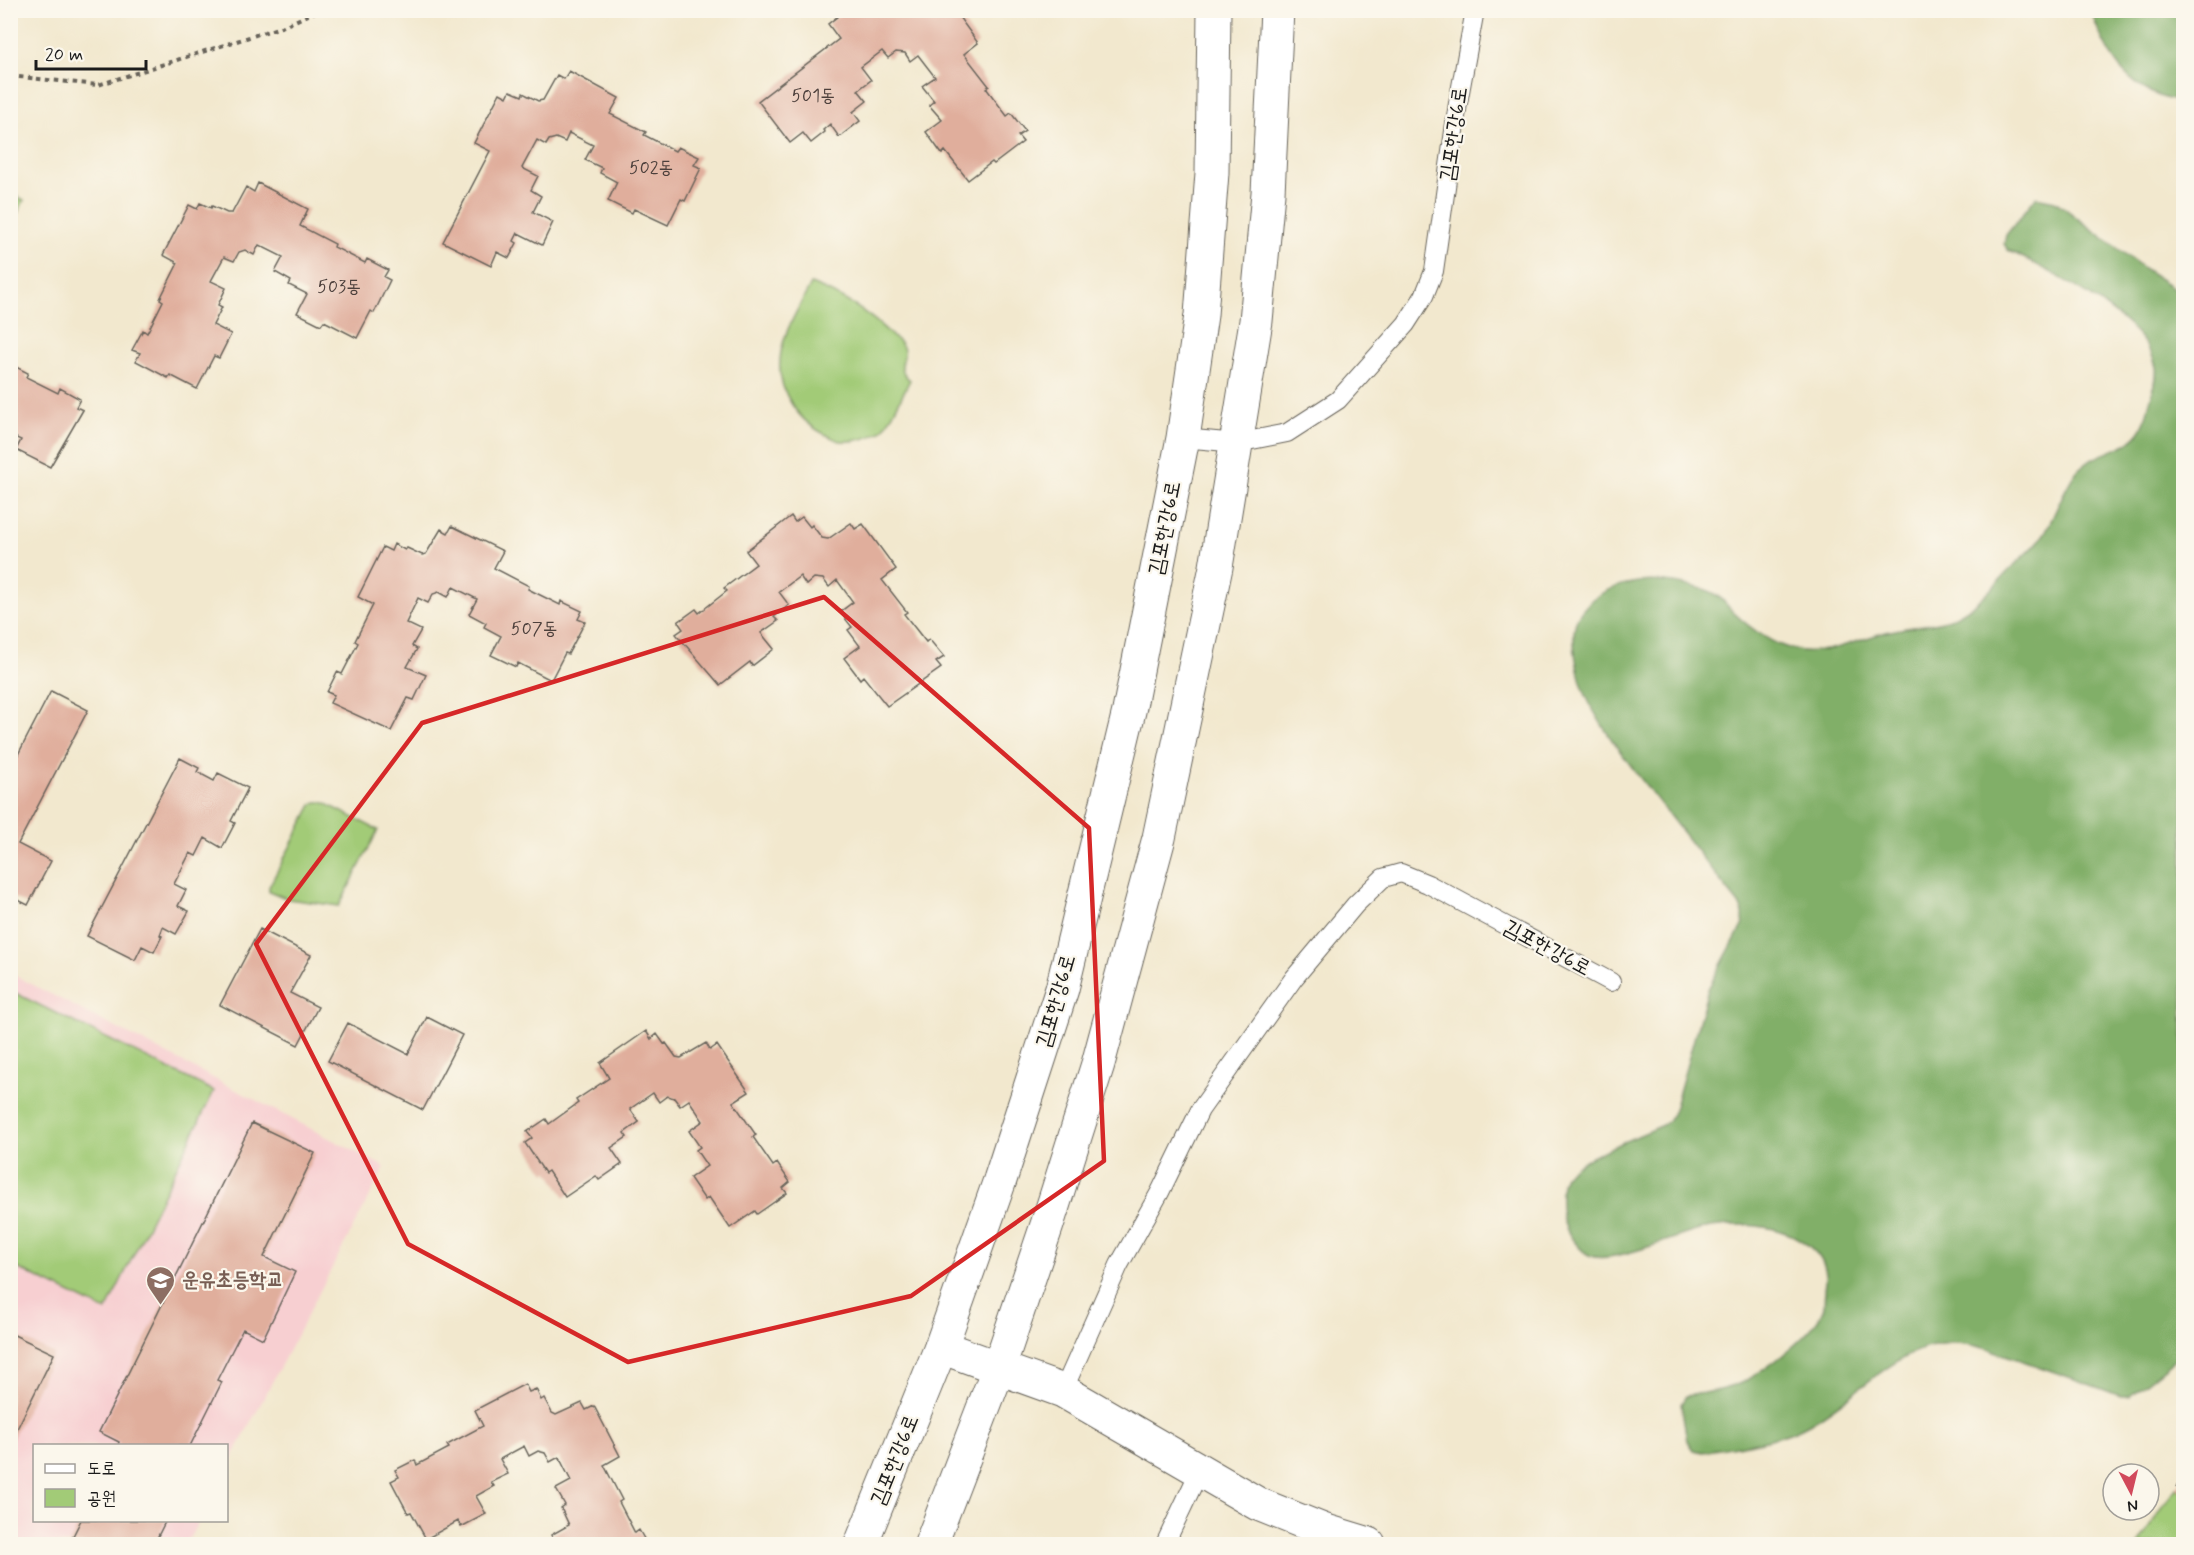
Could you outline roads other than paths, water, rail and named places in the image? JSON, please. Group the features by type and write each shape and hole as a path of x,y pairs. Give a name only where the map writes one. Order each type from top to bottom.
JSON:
{"street":[{"name":"김포한강6로","path":"861,1545 941,1347 1062,989 1129,711 1183,438 1201,315 1212,173 1214,10"},
{"path":"931,1545 999,1367 1047,1225 1098,1064 1158,838 1216,567 1256,321 1268,193 1278,10"},
{"path":"941,1347 1064,1391 1258,1504 1323,1530 1369,1545"}],"lane":[{"name":"김포한강6로","path":"1183,438 1237,443 1287,433 1338,400 1406,324 1424,296 1434,271 1458,103 1475,10"},
{"name":"김포한강6로","path":"1064,1391 1119,1265 1160,1192 1200,1110 1294,978 1355,905 1383,878 1401,873 1428,884 1611,982"},
{"path":"1165,1545 1200,1470"}],"place":[{"name":"운유초등학교","path":"161,1306"}]}
